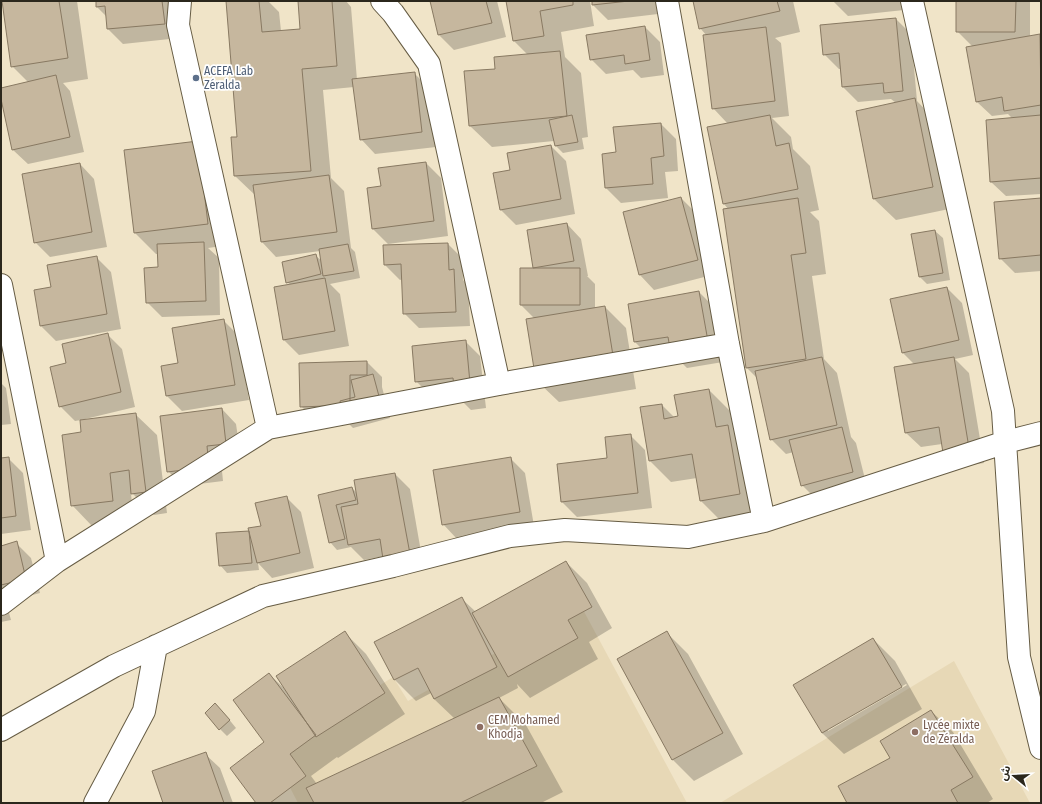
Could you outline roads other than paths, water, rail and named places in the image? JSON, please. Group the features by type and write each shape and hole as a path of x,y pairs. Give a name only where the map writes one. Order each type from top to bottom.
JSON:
{"street":[{"path":"180,1 178,26 268,428"},
{"path":"382,1 393,13 429,64 499,384"},
{"path":"667,1 728,344 764,521"},
{"path":"912,1 1003,411 1019,657 1041,748"},
{"path":"1,285 57,561"},
{"path":"1,604 57,561 268,428 499,384 728,344"},
{"path":"1,730 114,666 263,596 393,566 510,536 565,530 688,537 764,521 1006,442 1041,433"},
{"path":"95,803 144,711 156,646"}],"place":[{"name":"ACEFA Lab Zéralda","path":"196,78"},
{"name":"CEM Mohamed Khodja","path":"480,727"},
{"name":"Lycée mixte de Zéralda","path":"915,732"}]}
